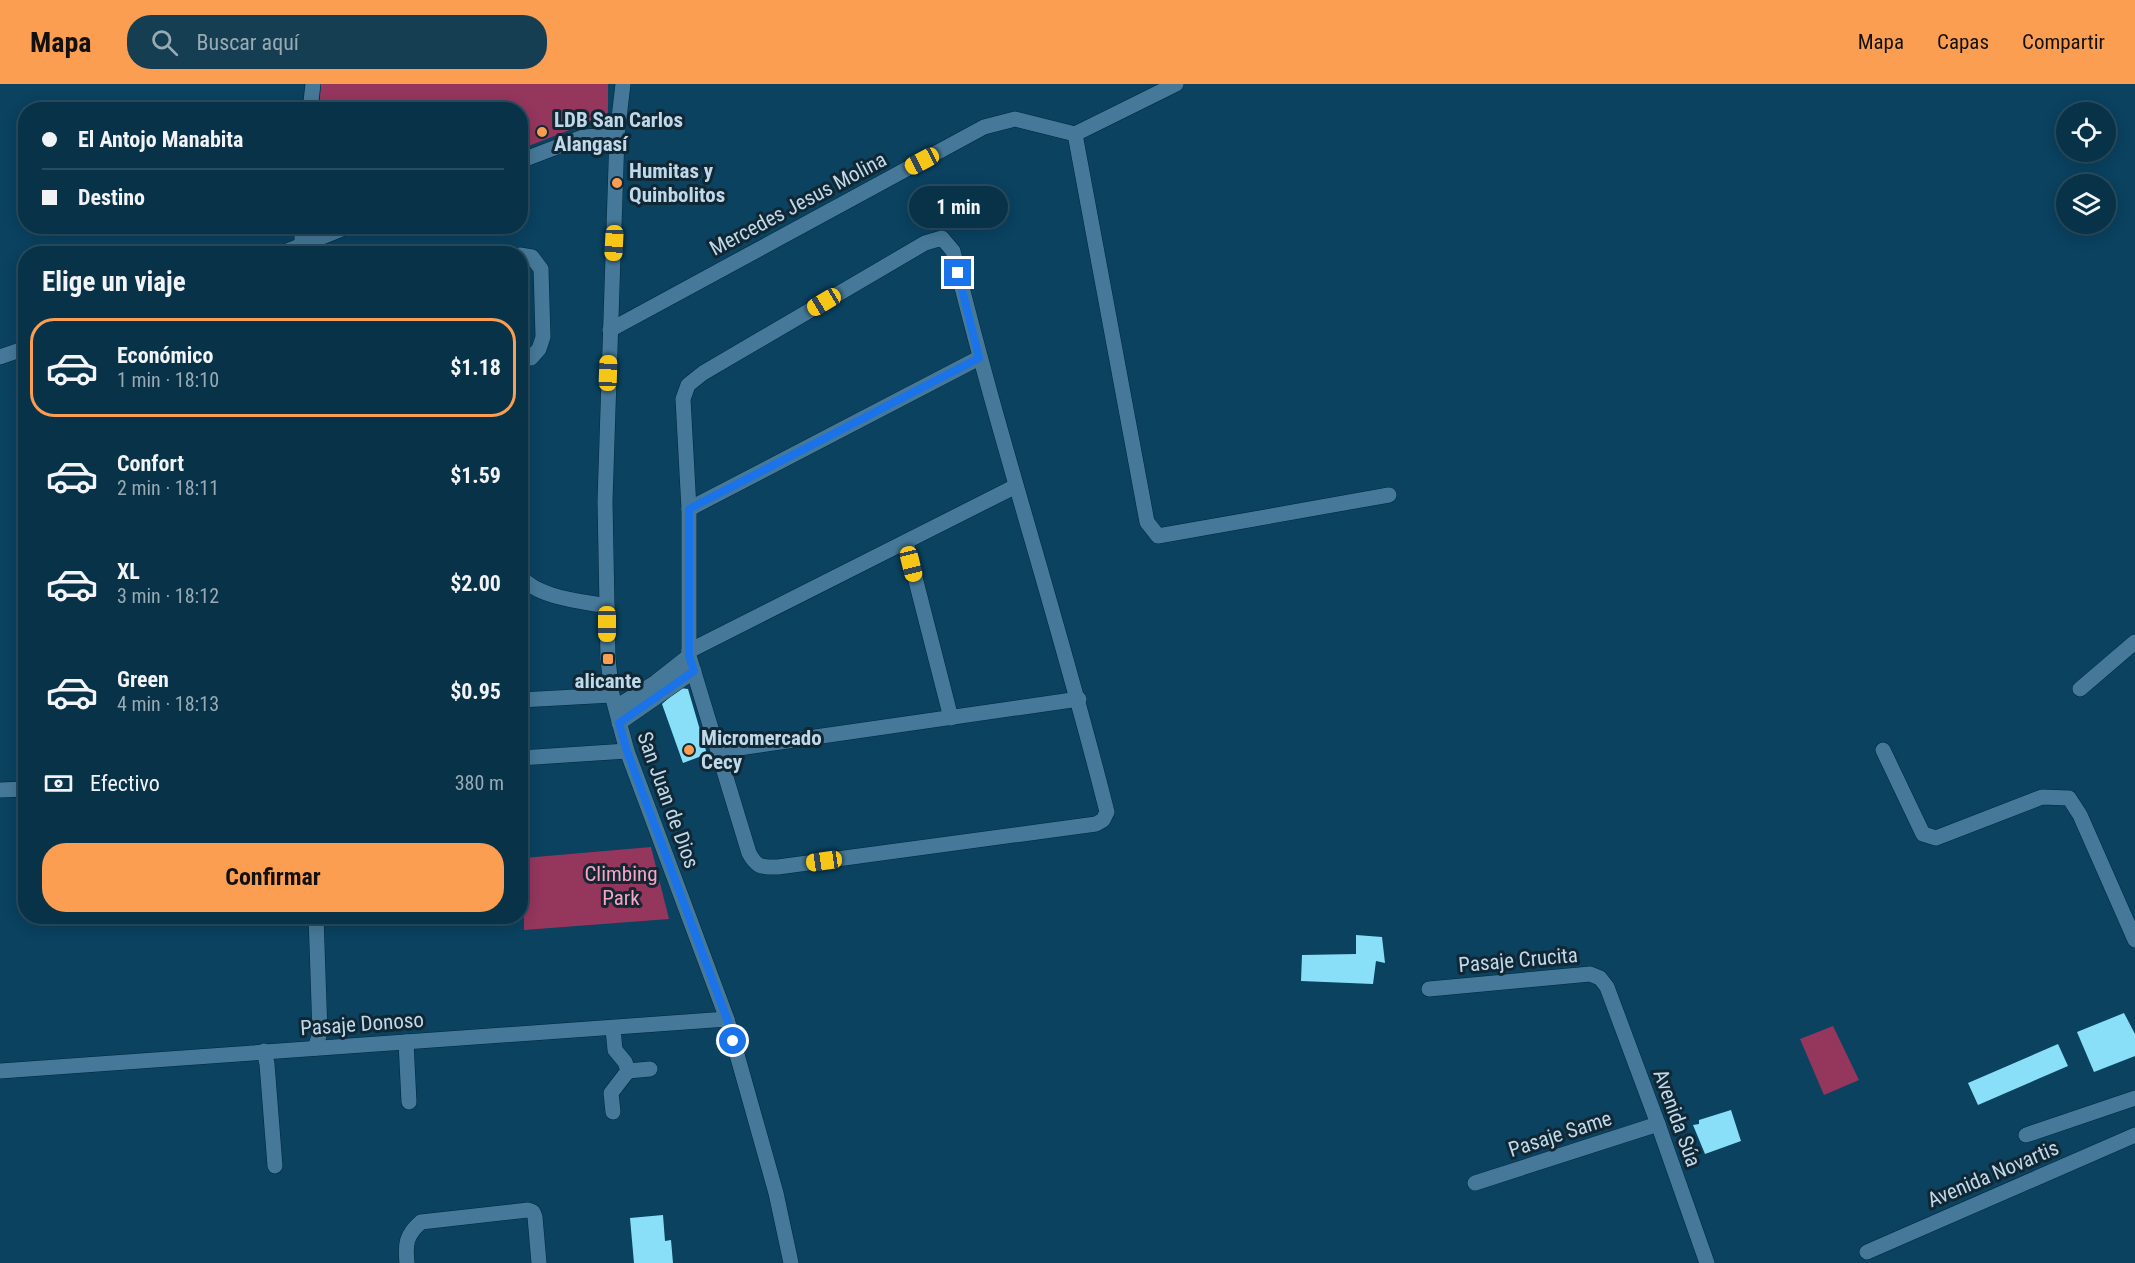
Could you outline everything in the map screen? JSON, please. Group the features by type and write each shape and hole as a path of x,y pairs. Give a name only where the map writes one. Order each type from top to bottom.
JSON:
{"street":[{"path":"311,102 312,84"},
{"name":"San Juan de Dios","path":"623,84 617,135 605,501 608,659 614,701 627,751 727,1019 777,1193 791,1263"},
{"path":"1176,84 1075,134 1147,522 1158,536 1389,495"},
{"name":"Mercedes Jesus Molina","path":"610,330 984,127 1015,119 1075,134"},
{"path":"528,158 583,137 617,135"},
{"path":"310,246 333,234"},
{"path":"942,238 953,251 979,358 1016,486 1079,699 1107,812 1103,820 1096,824 778,867 761,867 754,863 749,853 689,654 689,509 683,399 688,385 704,373 925,243 942,238"},
{"path":"528,256 532,257 541,269 543,337 539,349 531,358 528,358"},
{"path":"0,357 18,351"},
{"path":"689,509 979,358"},
{"path":"528,700 614,701 656,682 689,654 1016,486"},
{"path":"906,542 951,718"},
{"path":"528,581 541,590 567,599 607,606"},
{"path":"2080,689 2135,642"},
{"path":"619,723 694,671"},
{"path":"718,751 1079,699"},
{"path":"1883,750 1923,834 1936,838 2042,797 2069,798 2080,815 2135,940"},
{"path":"528,757 627,751"},
{"path":"0,790 18,789"},
{"path":"315,1047 320,1033 316,924"},
{"name":"Pasaje Crucita","path":"1429,989 1590,974 1600,978 1607,987"},
{"name":"Avenida Súa","path":"1607,987 1707,1263"},
{"name":"Pasaje Donoso","path":"0,1071 315,1047 613,1029 727,1019"},
{"path":"613,1029 615,1050 625,1062 628,1071"},
{"path":"406,1042 409,1102"},
{"path":"264,1051 275,1166"},
{"path":"613,1112 611,1092 628,1071 650,1069"},
{"path":"2025,1135 2135,1098"},
{"name":"Pasaje Same","path":"1475,1183 1658,1124"},
{"name":"Avenida Novartis","path":"1867,1252 2135,1135"},
{"path":"407,1263 405,1245 408,1234 420,1222 528,1210 533,1212 535,1217 539,1263"}],"green space":[{"name":"LDB San Carlos Alangasí","path":"321,84 608,84 608,115 528,146 528,102 320,102"},
{"name":"Climbing Park","path":"651,847 669,919 524,930 524,924 528,924 528,858"},
{"path":"1833,1026 1859,1080 1824,1095 1800,1039"}],"building":[{"path":"680,688 688,689 707,754 683,763 662,704"},
{"path":"1356,935 1382,937 1385,963 1376,961 1373,984 1301,981 1302,955 1356,954"},
{"path":"2124,1013 2135,1034 2135,1056 2094,1072 2077,1032"},
{"path":"2058,1044 2068,1066 1978,1105 1968,1083"},
{"path":"1731,1110 1741,1141 1705,1154 1693,1125 1699,1124 1699,1120"},
{"path":"663,1215 665,1241 671,1240 673,1263 634,1263 630,1218"}],"place":[{"name":"LDB San Carlos Alangasí","path":"542,132"},
{"name":"Humitas y Quinbolitos","path":"617,183"},
{"name":"alicante","path":"608,659"},
{"name":"Micromercado Cecy","path":"689,750"}],"route":[{"path":"733,1041 727,1019 627,751 619,723 694,671 689,656 689,509 979,358 958,273"}]}
